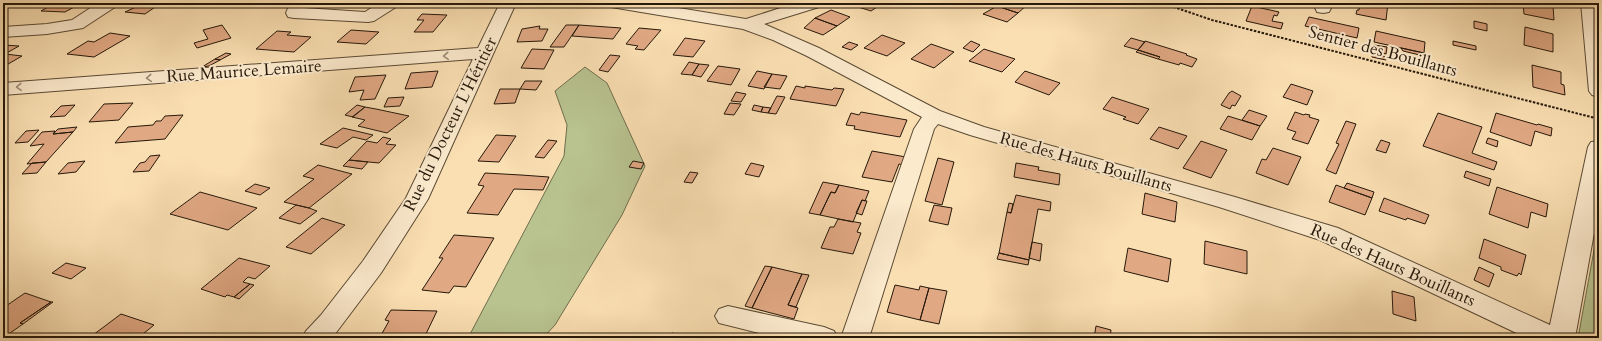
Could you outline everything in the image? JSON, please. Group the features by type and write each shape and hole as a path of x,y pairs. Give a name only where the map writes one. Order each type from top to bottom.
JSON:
{"street":[{"path":"3,32 47,30 77,24 109,3"},
{"path":"298,3 294,13 368,17 390,3"},
{"name":"Rue du Docteur L'Héritier","path":"316,338 331,322 372,267 417,199 508,3"},
{"name":"Rue des Hauts Bouillants","path":"617,3 747,24 779,36 813,52 933,115 977,131 1227,202 1329,234 1552,338"},
{"path":"747,24 813,3"},
{"path":"1589,3 1599,91"},
{"name":"Rue Maurice Lemaire","path":"3,89 485,53"},
{"path":"855,338 924,129 933,115"},
{"path":"1561,338 1599,147"},
{"path":"728,316 824,338"}],"path":[{"name":"Sentier des Bouillants","path":"1162,3 1212,20 1599,120"}],"green space":[{"path":"585,67 607,83 645,166 622,215 555,325 543,338 468,338 564,156 567,125 555,91"},
{"path":"1599,223 1599,338 1578,338"}],"building":[{"path":"39,3 33,7 24,6 26,5 4,4"},
{"path":"55,3 75,3 72,5 76,6 65,12 41,11"},
{"path":"139,3 161,3 145,14 125,12 136,7"},
{"path":"220,3 246,3 240,7 216,6"},
{"path":"432,3 461,3 457,6"},
{"path":"855,3 883,3 871,11 852,5"},
{"path":"1001,3 1028,4 1018,13 997,6"},
{"path":"1360,3 1388,3 1386,20 1356,14 1357,10 1359,10"},
{"path":"1523,3 1539,3 1553,6 1554,20 1524,14"},
{"path":"997,6 1018,13 1007,22 983,14"},
{"path":"1252,6 1279,12 1277,16 1274,15 1272,21 1283,23 1281,29 1246,21"},
{"path":"831,10 850,17 837,26 815,18"},
{"path":"422,14 447,15 433,32 414,32 424,20 417,20"},
{"path":"1309,17 1359,28 1357,38 1305,26"},
{"path":"815,18 837,26 823,35 804,28"},
{"path":"1474,21 1487,24 1487,31 1474,28"},
{"path":"222,25 231,38 197,48 194,43 208,39 203,30"},
{"path":"566,25 579,25 564,47 550,47"},
{"path":"579,25 621,28 613,39 572,36"},
{"path":"540,26 539,29 548,29 542,41 517,42 522,29"},
{"path":"1525,27 1553,34 1553,52 1524,45"},
{"path":"639,28 661,30 644,50 635,49 638,46 626,44"},
{"path":"351,30 379,32 366,44 337,42"},
{"path":"277,31 291,32 287,35 311,37 294,52 256,49"},
{"path":"1376,31 1425,42 1424,53 1374,42"},
{"path":"110,33 130,36 94,57 67,54 88,41 94,42"},
{"path":"882,35 905,43 887,56 864,48"},
{"path":"685,38 705,41 693,57 673,55"},
{"path":"1131,38 1145,42 1138,50 1124,46"},
{"path":"971,41 980,45 973,52 963,48"},
{"path":"1145,41 1187,54 1186,55 1197,59 1192,67 1158,59 1160,57 1138,50"},
{"path":"1453,41 1476,46 1476,50 1453,45"},
{"path":"849,42 858,45 851,50 842,47"},
{"path":"931,44 954,52 934,68 911,59"},
{"path":"3,45 19,46 5,54 22,56 3,67"},
{"path":"1374,45 1387,47 1386,54 1373,51"},
{"path":"1401,48 1424,53 1424,56 1403,51"},
{"path":"532,49 554,50 544,69 521,68"},
{"path":"984,49 1015,59 1002,72 969,61"},
{"path":"1138,50 1160,57 1158,59 1136,52"},
{"path":"226,53 231,54 220,60 215,59"},
{"path":"1372,54 1387,57 1386,60 1372,57"},
{"path":"610,55 620,56 608,72 599,70"},
{"path":"215,59 220,60 209,66 202,67"},
{"path":"689,62 699,64 692,75 681,74"},
{"path":"699,64 709,65 701,77 692,75"},
{"path":"1532,65 1561,72 1561,84 1564,85 1565,95 1533,87"},
{"path":"718,66 740,69 731,85 707,81"},
{"path":"438,71 432,87 405,89 411,73"},
{"path":"757,71 772,74 764,89 748,86"},
{"path":"1025,71 1060,83 1049,95 1015,82"},
{"path":"772,74 787,76 780,89 764,87"},
{"path":"386,75 375,99 360,100 364,90 349,92 355,77"},
{"path":"525,81 542,81 536,90 520,89"},
{"path":"1291,84 1313,91 1307,105 1283,97"},
{"path":"796,86 832,90 834,88 844,89 836,106 790,99"},
{"path":"500,89 520,89 515,103 494,104"},
{"path":"1232,91 1241,96 1235,106 1232,105 1230,109 1221,105"},
{"path":"736,92 746,94 741,102 731,101"},
{"path":"777,96 785,97 776,114 768,113"},
{"path":"404,97 400,106 384,107 388,98"},
{"path":"1112,97 1149,109 1138,124 1123,119 1126,117 1103,109"},
{"path":"133,103 119,120 89,122 104,104"},
{"path":"730,103 741,104 734,115 724,114"},
{"path":"75,105 65,116 50,117 61,106"},
{"path":"357,105 365,107 353,117 345,115"},
{"path":"754,105 763,107 761,112 752,110"},
{"path":"365,107 409,116 387,133 358,126 365,120 352,117"},
{"path":"763,107 771,108 768,113 761,112"},
{"path":"1249,110 1267,116 1260,126 1242,120"},
{"path":"861,112 907,120 900,137 854,129 855,126 846,125 851,113 859,115"},
{"path":"1295,112 1310,115 1309,117 1319,120 1308,144 1292,139 1296,132 1287,129"},
{"path":"1438,113 1482,127 1472,153 1497,162 1494,170 1423,146"},
{"path":"1496,113 1552,128 1551,136 1535,131 1531,146 1490,132"},
{"path":"183,115 165,139 115,143 128,127 153,125 156,121 161,121 165,116"},
{"path":"1228,116 1260,126 1252,140 1220,129"},
{"path":"1346,121 1356,124 1336,174 1326,170 1339,144 1336,143"},
{"path":"77,127 73,132 53,134 58,129"},
{"path":"1159,127 1187,136 1178,149 1150,139"},
{"path":"343,128 373,135 366,140 353,137 337,148 320,144"},
{"path":"39,130 28,142 15,143 26,131"},
{"path":"55,131 53,134 73,132 46,162 27,164 44,144 30,146 42,132"},
{"path":"496,135 516,136 499,162 478,161"},
{"path":"383,137 391,139 386,144 396,145 379,163 349,160 367,141 377,143"},
{"path":"1488,138 1498,141 1497,147 1486,143"},
{"path":"548,140 557,141 544,158 535,157"},
{"path":"1381,140 1390,143 1386,153 1376,150"},
{"path":"1201,141 1227,150 1211,178 1183,168"},
{"path":"1273,148 1301,157 1288,185 1256,173 1262,159 1266,160"},
{"path":"872,151 906,157 903,165 899,164 892,182 862,177"},
{"path":"160,155 149,171 133,172 140,163 145,162 150,156"},
{"path":"938,158 954,162 942,205 925,201"},
{"path":"349,160 368,162 362,169 343,166"},
{"path":"85,161 76,172 58,174 68,163"},
{"path":"633,161 644,163 641,169 629,167"},
{"path":"46,162 37,173 22,174 32,163"},
{"path":"751,163 764,166 759,177 745,174"},
{"path":"1016,163 1039,167 1038,170 1060,174 1059,185 1014,177"},
{"path":"318,165 352,174 309,208 284,202 314,179 303,176"},
{"path":"1466,171 1491,179 1489,186 1464,177"},
{"path":"690,172 698,173 692,183 684,182"},
{"path":"485,173 549,177 543,190 514,189 498,215 467,213 484,186 478,185"},
{"path":"823,182 839,185 835,193 831,192 820,215 809,213"},
{"path":"1347,183 1374,192 1372,198 1344,188"},
{"path":"255,184 270,188 260,195 245,191"},
{"path":"839,185 869,191 865,201 862,200 853,222 820,215 831,192 835,193"},
{"path":"1336,185 1372,198 1365,215 1329,202"},
{"path":"1497,187 1548,204 1546,217 1531,212 1528,228 1489,214"},
{"path":"200,192 257,208 228,230 170,214"},
{"path":"1145,193 1177,202 1175,222 1142,214"},
{"path":"1016,195 1051,202 1050,211 1038,209 1029,260 999,253 1007,212 1011,213"},
{"path":"1384,198 1429,215 1425,224 1407,218 1406,220 1379,211"},
{"path":"862,200 867,201 862,215 856,213"},
{"path":"1009,203 1013,204 1011,213 1007,212"},
{"path":"296,205 317,211 300,224 279,218"},
{"path":"934,205 952,208 948,225 929,221"},
{"path":"322,218 345,225 311,254 286,247"},
{"path":"838,219 861,223 857,232 861,233 853,254 821,248 830,227 834,227"},
{"path":"454,235 494,238 466,287 454,286 449,293 422,290 443,258 439,258"},
{"path":"1484,239 1526,255 1521,275 1519,273 1517,276 1501,270 1501,267 1479,258"},
{"path":"1205,241 1247,251 1247,274 1204,264"},
{"path":"1032,242 1042,244 1040,261 1029,258"},
{"path":"1128,248 1171,259 1168,282 1124,271"},
{"path":"999,253 1029,260 1028,265 997,259"},
{"path":"239,258 270,266 255,279 248,277 243,282 250,284 234,297 227,295 225,297 201,289"},
{"path":"66,263 86,268 71,279 52,273"},
{"path":"765,266 772,267 752,308 745,306"},
{"path":"772,267 802,274 788,305 798,308 794,319 752,308"},
{"path":"1479,267 1494,274 1489,287 1474,280"},
{"path":"802,274 809,275 796,307 788,305"},
{"path":"250,284 254,285 239,299 234,297"},
{"path":"895,285 919,290 920,286 929,288 920,320 887,312"},
{"path":"929,288 947,291 939,324 920,320"},
{"path":"1392,291 1414,297 1416,321 1393,314"},
{"path":"25,293 51,302 20,323 23,324 3,338 3,308"},
{"path":"53,302 23,324 20,323"},
{"path":"391,310 437,311 424,338 380,337 389,321 385,320"},
{"path":"121,314 154,325 138,338 89,338"},
{"path":"1096,326 1111,330 1110,338 1094,338"},
{"path":"672,333 692,338 669,337"}]}
